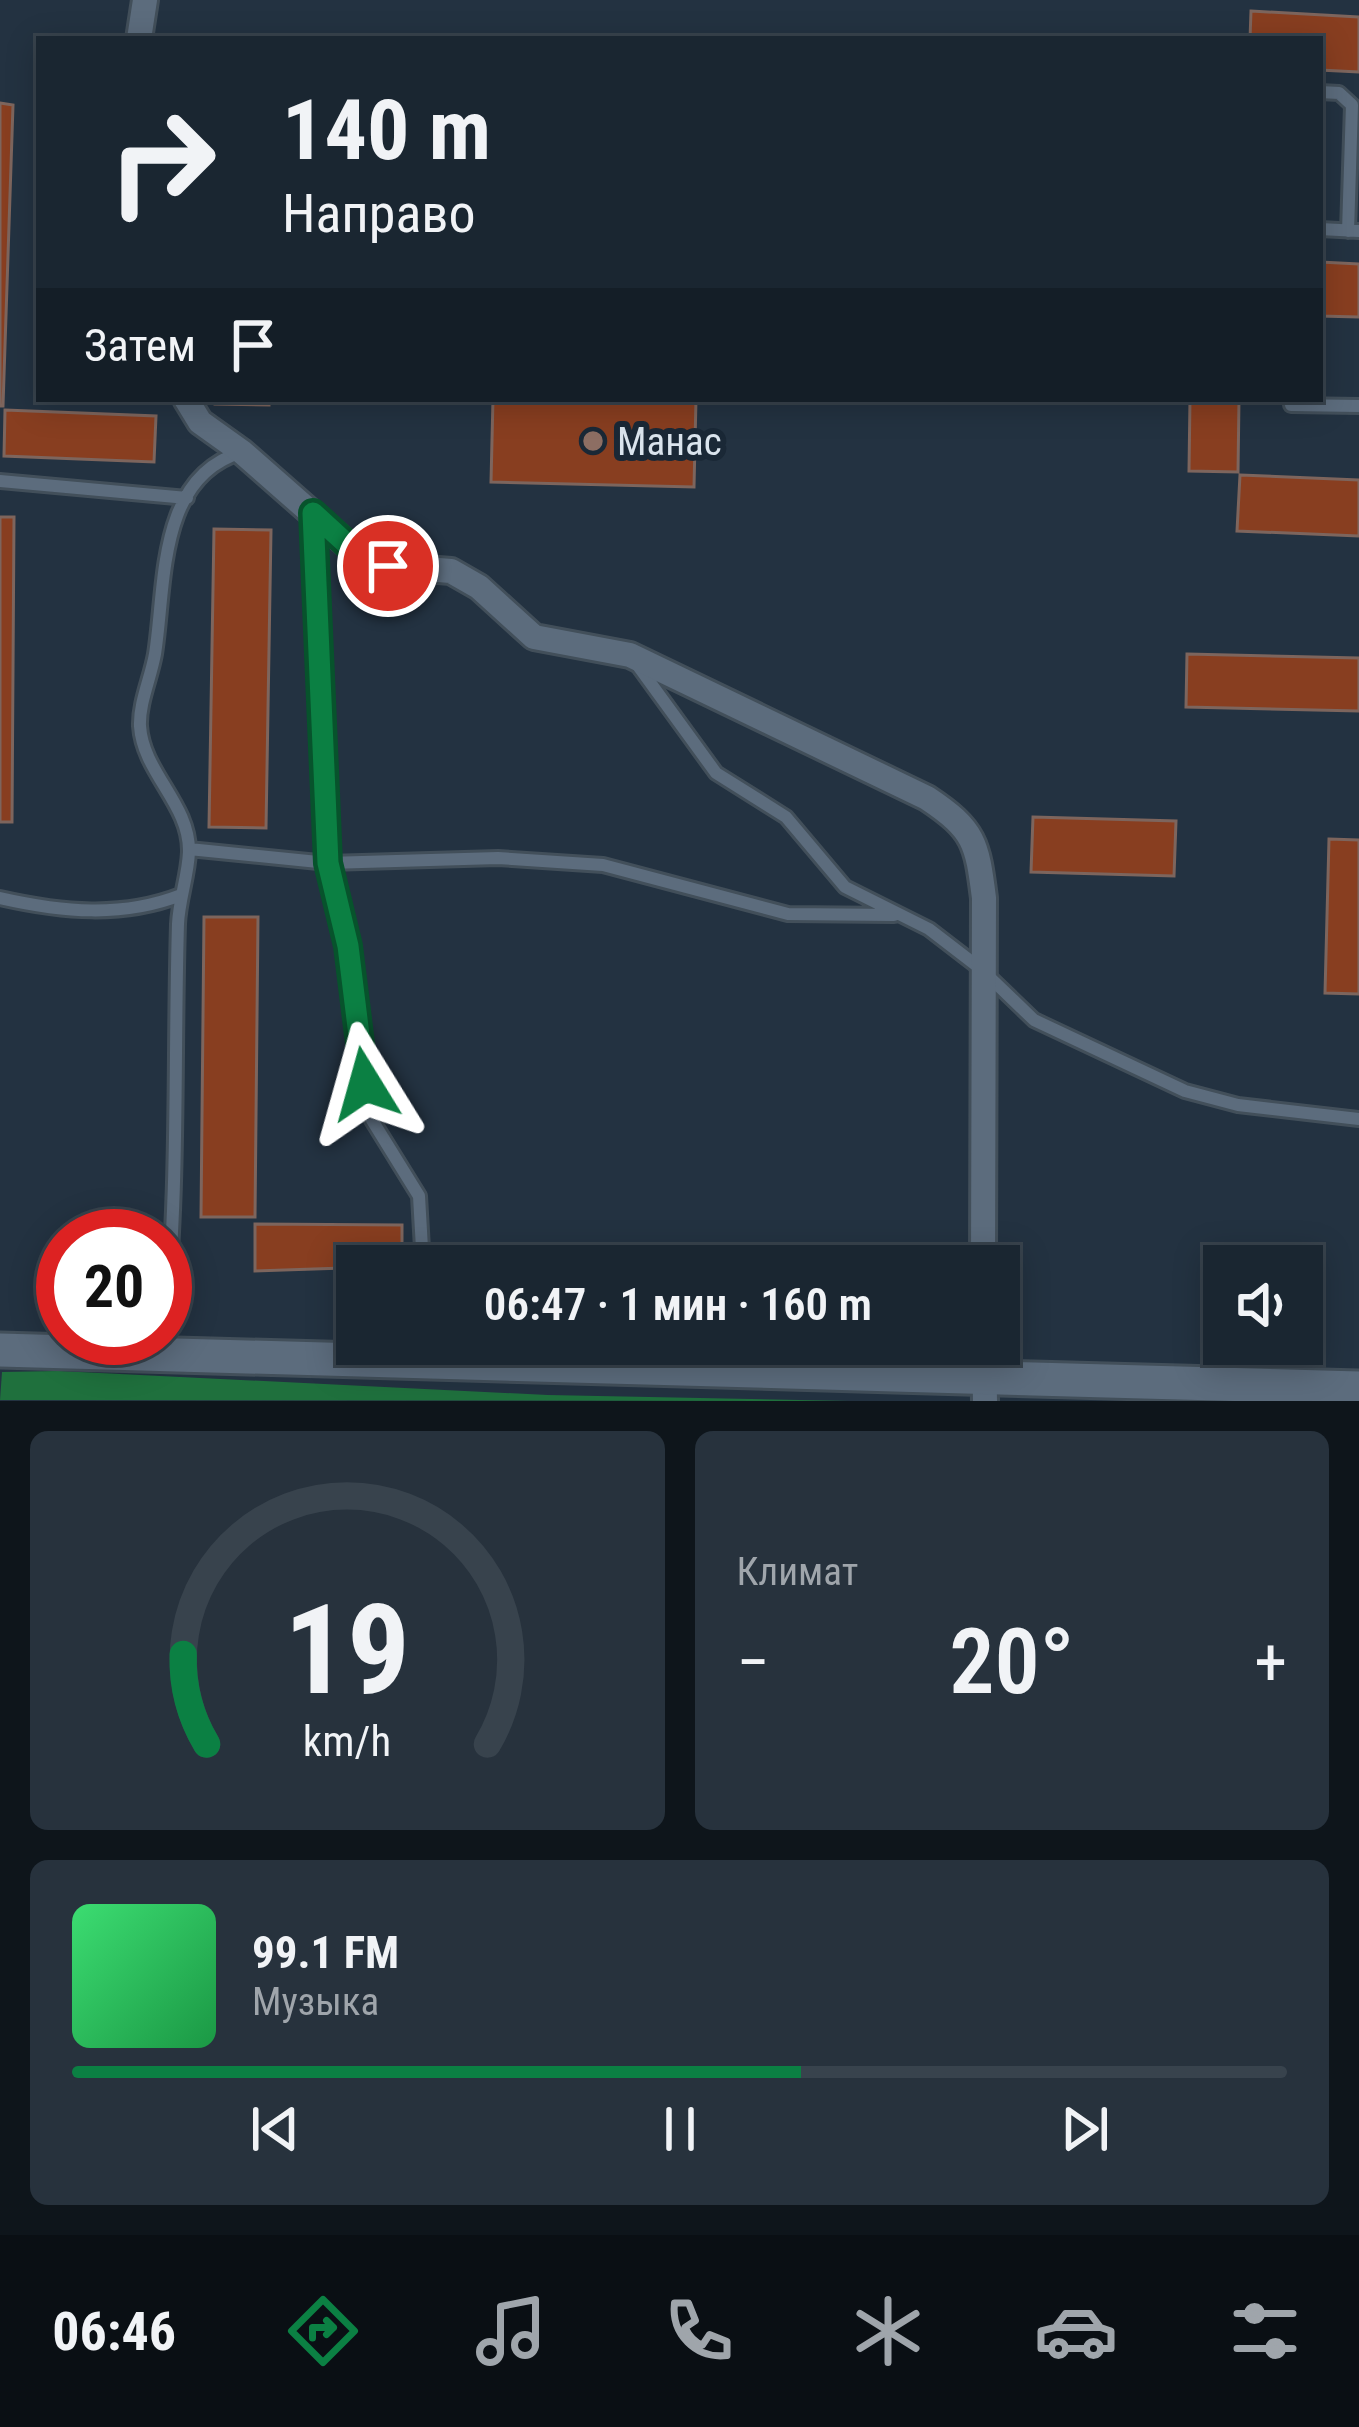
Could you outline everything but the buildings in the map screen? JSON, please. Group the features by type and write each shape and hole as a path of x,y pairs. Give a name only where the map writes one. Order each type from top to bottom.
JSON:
{"street":[{"path":"139,36 145,0"},
{"path":"188,402 200,422 242,452 349,546 388,566 452,571 479,587 534,638 631,655 927,798 960,820 977,845 984,898 983,1245"},
{"path":"192,1340 336,1348"},
{"path":"0,1350 36,1348"},
{"path":"747,1365 1359,1388"}],"lane":[{"path":"1323,92 1339,93 1352,105 1353,231 1323,229"},
{"path":"1292,405 1359,406"},
{"path":"175,1209 182,895 189,849 179,810 145,747 140,723 170,528 201,474 242,452"},
{"path":"0,481 187,498"},
{"path":"313,513 328,863 348,946 372,1120 419,1196 422,1245"},
{"path":"631,655 716,773 786,817 845,887 929,929 981,969 1034,1020 1185,1091 1238,1105 1359,1119"},
{"path":"189,849 328,863 498,858 603,865 788,914 896,915"},
{"path":"0,898 42,908 141,911 182,895"}],"green space":[{"path":"2,1372 548,1395 849,1401 0,1400"}],"place":[{"name":"Манас","path":"593,441"}],"route":[{"path":"365,1084 348,946 328,863 323,698 314,627 313,513 349,546 388,566"}]}
